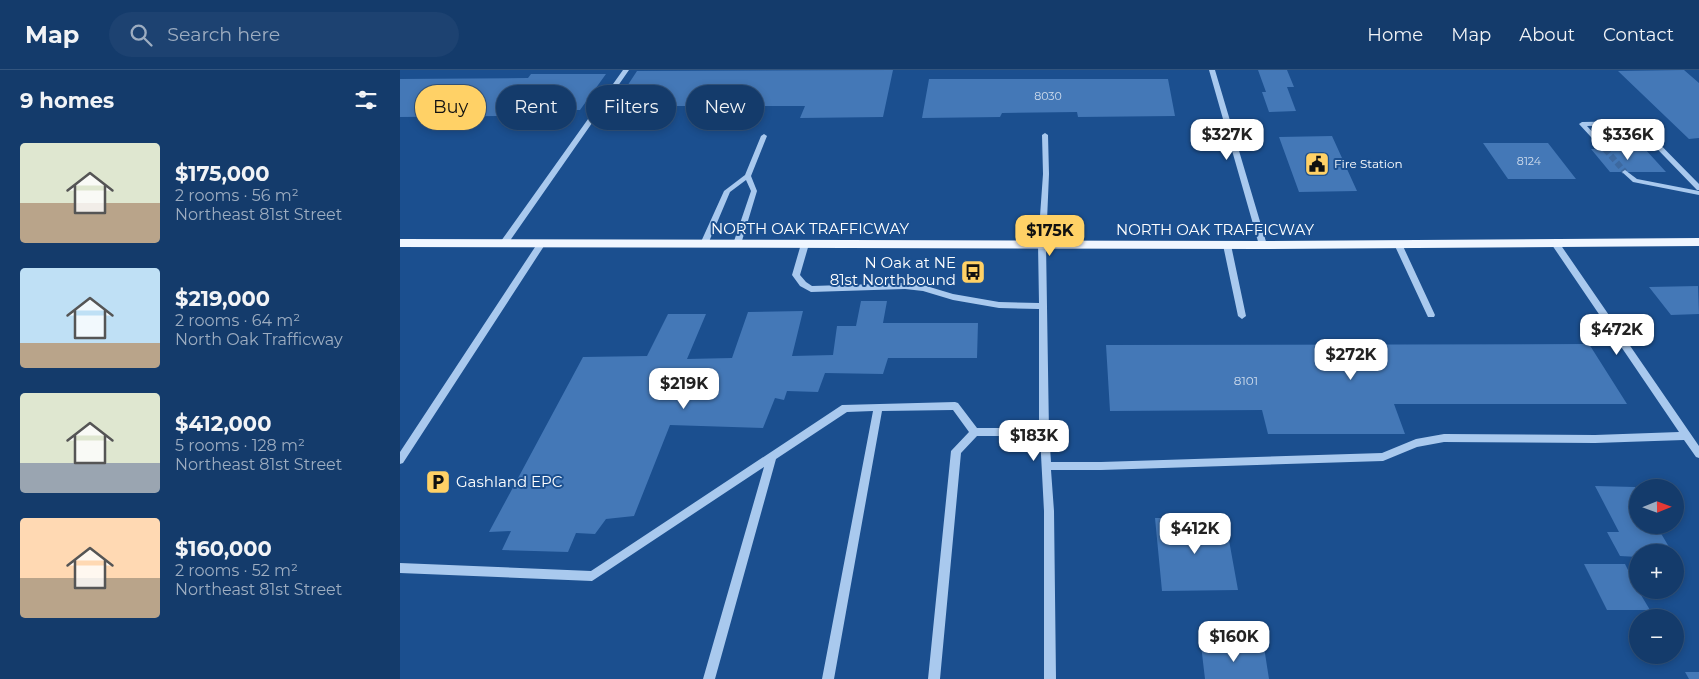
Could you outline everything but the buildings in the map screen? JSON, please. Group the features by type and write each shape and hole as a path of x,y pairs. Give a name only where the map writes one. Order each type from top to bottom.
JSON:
{"main road":[{"name":"NORTH OAK TRAFFICWAY","path":"400,243 1264,245 1699,242"}],"street":[{"path":"504,243 626,70"},
{"path":"1212,70 1264,245"},
{"path":"1605,149 1582,124 1636,123 1699,188"},
{"path":"1045,135 1046,174 1042,244 1042,306 1044,432 1049,511 1050,679"},
{"path":"704,244 728,191 748,176 764,136"},
{"path":"1625,172 1635,181 1699,193"},
{"path":"737,244 754,191 748,176"},
{"path":"400,460 542,243"},
{"path":"805,244 796,275 803,284 811,288 905,286 923,288 953,297 999,305 1042,306"},
{"path":"1398,244 1431,315"},
{"path":"1555,244 1699,454"},
{"path":"1227,245 1242,316"},
{"path":"400,568 592,576 845,408 955,406 975,432"},
{"path":"828,679 878,407"},
{"path":"934,679 956,452 975,432 1044,432"},
{"path":"1046,466 1383,457 1416,443 1444,438 1585,439 1687,436"}],"lane":[{"path":"709,679 772,456"}],"tunnel":[{"path":"1605,149 1625,172"}],"place":[{"name":"Fire Station","path":"1317,164"},
{"name":"N Oak at NE 81st Northbound","path":"973,272"},
{"name":"Gashland EPC","path":"438,482"}]}
